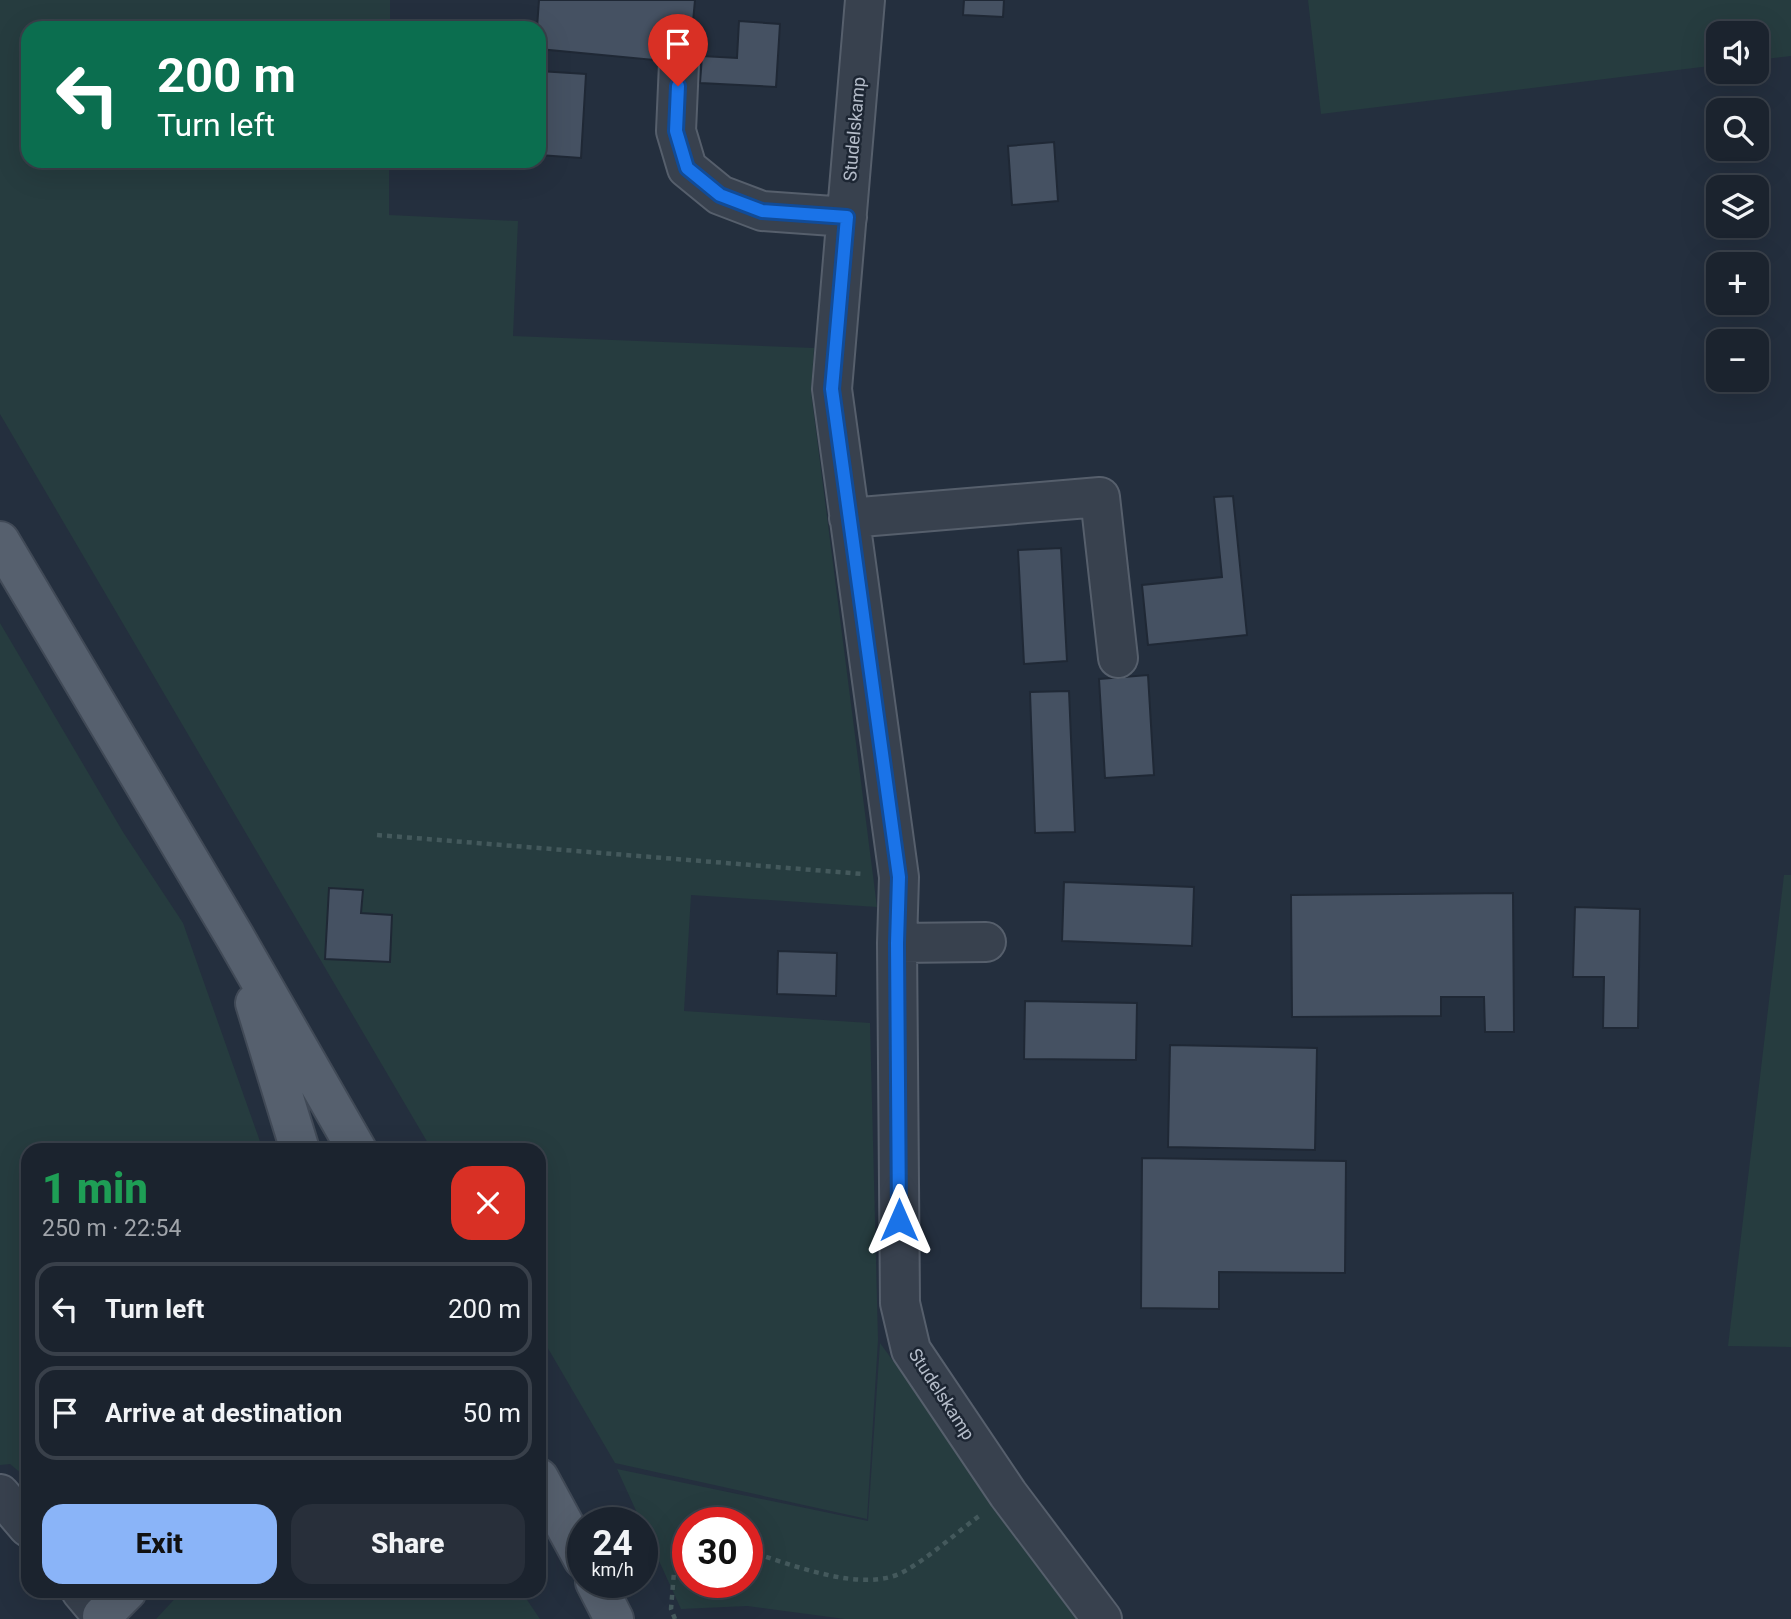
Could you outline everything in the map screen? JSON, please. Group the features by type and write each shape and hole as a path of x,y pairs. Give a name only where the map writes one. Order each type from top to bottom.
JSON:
{"main road":[{"path":"0,541 235,937 353,1143"},
{"path":"235,937 298,1143"},
{"path":"546,1494 563,1532"},
{"path":"603,1598 614,1619"}],"street":[{"name":"Studelskamp","path":"866,0 832,389 899,877 897,943 900,1303 911,1350 1008,1494 1102,1619"},
{"path":"680,41 676,131 687,168 720,195 762,211 847,217"},
{"path":"849,518 1100,497 1118,658"},
{"path":"897,943 986,942"},
{"path":"0,1494 21,1519"}],"path":[{"path":"377,835 899,877"},
{"path":"763,1556 850,1580 878,1581 904,1571 1008,1494"},
{"path":"672,1597 671,1609 676,1619"}],"green space":[{"path":"0,0 390,0 390,21 21,21 21,168 389,168 389,215 518,221 513,336 814,348 811,392 877,907 691,895 684,1011 870,1023 878,1340 867,1519 615,1463 546,1345 546,1143 428,1143 0,414"},
{"path":"1308,0 1791,0 1791,56 1769,59 1769,21 1706,21 1706,66 1321,114"},
{"path":"0,623 123,832 183,923 261,1143 21,1143 21,1473 10,1464 0,1465"},
{"path":"1784,875 1791,875 1791,1347 1728,1346"},
{"path":"880,1343 1081,1619 845,1619 747,1606 681,1609 676,1598 763,1598 763,1507 672,1507 672,1589 658,1559 658,1507 634,1507 617,1469 868,1521"},
{"path":"176,1598 526,1598 540,1619 156,1619"}],"building":[{"path":"539,0 695,0 692,33 656,30 654,60 546,50 546,21 538,21"},
{"path":"964,0 1004,0 1003,17 963,15"},
{"path":"739,21 780,24 776,87 700,83 702,56 737,58"},
{"path":"546,71 586,74 581,158 546,156"},
{"path":"1054,142 1058,201 1012,205 1008,146"},
{"path":"1233,496 1247,635 1148,645 1142,585 1222,577 1214,497"},
{"path":"1061,548 1067,661 1024,664 1018,550"},
{"path":"1148,675 1154,775 1105,778 1099,679"},
{"path":"1069,691 1075,832 1035,833 1030,692"},
{"path":"1064,882 1194,887 1192,946 1062,941"},
{"path":"329,888 363,890 361,913 392,915 390,962 325,959"},
{"path":"1513,893 1514,1032 1485,1032 1484,997 1441,997 1441,1016 1292,1017 1291,895"},
{"path":"1575,907 1640,909 1638,1028 1603,1028 1604,977 1573,977"},
{"path":"778,951 837,953 836,996 777,994"},
{"path":"1025,1001 1137,1003 1136,1060 1024,1059"},
{"path":"1170,1045 1317,1048 1315,1150 1168,1147"},
{"path":"1142,1158 1346,1161 1345,1273 1219,1272 1219,1309 1141,1308"}],"route":[{"path":"678,86 676,131 687,168 720,195 762,211 847,217 832,389 899,877 899,1220"}]}
